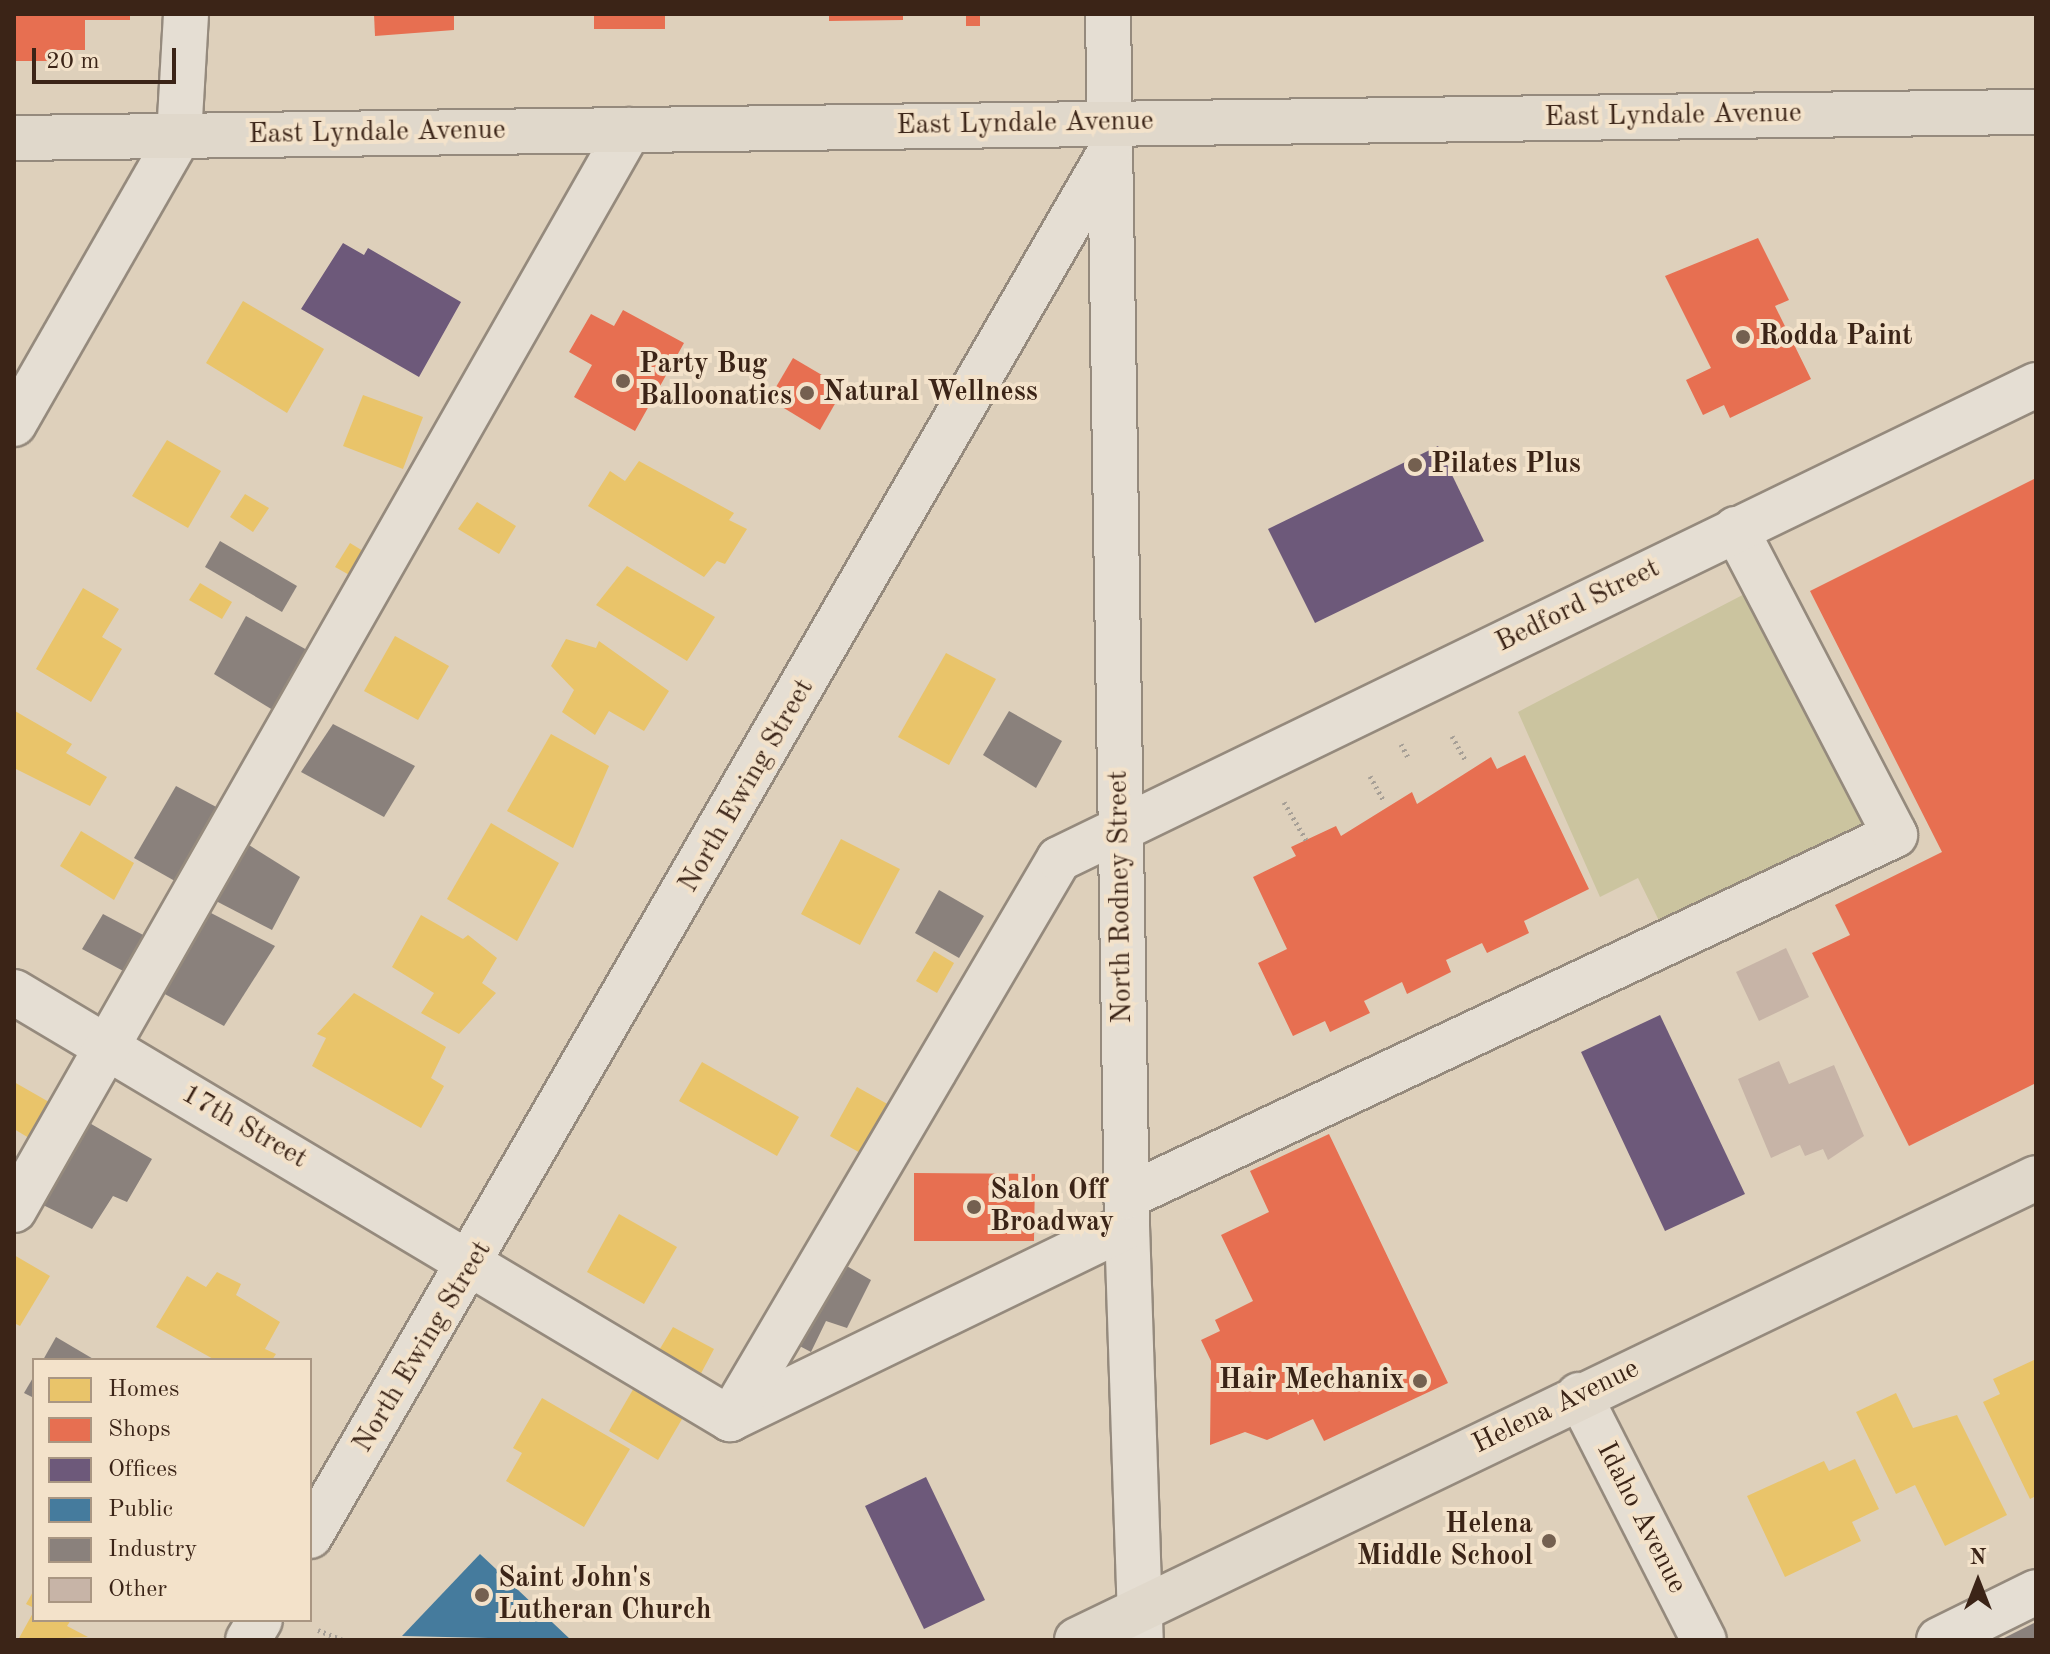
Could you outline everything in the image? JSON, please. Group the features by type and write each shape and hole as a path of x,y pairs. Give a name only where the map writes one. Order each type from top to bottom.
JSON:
{"main road":[{"name":"East Lyndale Avenue","path":"14,138 629,130 1109,138 2036,112"},
{"name":"Helena Avenue","path":"1077,1640 1140,1624 1579,1395 2036,1178"}],"street":[{"path":"14,424 179,136 186,14"},
{"path":"1108,14 1109,138"},
{"path":"14,1210 629,130"},
{"name":"North Rodney Street","path":"1109,138 1126,1212 1140,1624"},
{"name":"North Ewing Street","path":"312,1533 474,1262 1109,138"},
{"name":"Bedford Street","path":"730,1419 1059,859 2036,385"},
{"path":"730,1419 1126,1212 1895,835 1736,529"},
{"name":"17th Street","path":"14,992 474,1262 730,1419"},
{"name":"Idaho Avenue","path":"1579,1395 1704,1640"},
{"path":"1939,1640 2036,1592"},
{"path":"248,1640 259,1622"}],"path":[{"path":"1452,736 1466,761"},
{"path":"1370,776 1384,801"},
{"path":"318,1630 343,1640"}],"shaded area":[{"path":"1756,588 1877,830 1664,931 1638,878 1600,897 1518,712"}],"building: Homes":[{"path":"243,301 324,349 287,413 206,363"},
{"path":"363,395 423,417 403,469 343,446"},
{"path":"167,440 221,471 188,528 132,496"},
{"path":"639,461 734,513 729,520 747,529 725,564 717,561 704,577 588,506 610,471 625,481"},
{"path":"245,494 269,508 253,532 230,517"},
{"path":"477,502 516,526 499,554 458,529"},
{"path":"350,543 368,554 353,577 335,567"},
{"path":"627,566 715,617 687,661 596,605"},
{"path":"200,583 232,602 222,619 189,600"},
{"path":"83,588 119,609 102,637 122,649 91,702 36,669"},
{"path":"395,636 449,666 418,720 364,691"},
{"path":"566,639 596,648 599,641 669,691 644,731 609,711 595,735 562,712 574,690 551,666"},
{"path":"946,653 996,679 949,765 898,737"},
{"path":"15,711 72,744 66,753 107,777 90,806 14,768"},
{"path":"551,734 609,766 573,848 507,811"},
{"path":"491,823 559,863 517,941 447,899"},
{"path":"81,831 134,863 114,900 60,866"},
{"path":"841,839 900,869 860,945 801,914"},
{"path":"421,915 463,939 468,935 497,958 482,983 496,993 459,1034 421,1013 434,993 392,967"},
{"path":"934,951 954,963 937,993 916,981"},
{"path":"354,993 446,1047 431,1078 444,1086 421,1128 312,1066 326,1038 317,1034"},
{"path":"702,1062 799,1117 777,1156 679,1101"},
{"path":"14,1082 49,1102 29,1138 14,1129"},
{"path":"857,1087 891,1106 864,1155 830,1136"},
{"path":"619,1214 677,1247 644,1304 587,1272"},
{"path":"14,1255 50,1276 20,1326 14,1323"},
{"path":"217,1272 241,1284 236,1295 280,1322 265,1349 276,1354 273,1358 211,1358 156,1327 187,1276 206,1287"},
{"path":"673,1327 714,1349 698,1379 655,1357"},
{"path":"2036,1359 2036,1496 2030,1499 1983,1402 2000,1394 1993,1379"},
{"path":"635,1386 685,1414 658,1460 609,1431"},
{"path":"1896,1393 1913,1428 1957,1415 2007,1515 1945,1546 1915,1485 1896,1494 1856,1412"},
{"path":"542,1398 630,1449 584,1527 506,1481 522,1453 513,1448"},
{"path":"1855,1459 1879,1509 1852,1522 1861,1541 1785,1577 1747,1496 1824,1461 1829,1471"},
{"path":"32,1594 32,1607 26,1604"},
{"path":"32,1615 32,1622 70,1622 67,1626 88,1637 18,1640"}],"building: Shops":[{"path":"14,14 130,14 130,20 85,20 85,50 58,50 59,61 14,61"},
{"path":"374,14 454,14 454,30 375,36"},
{"path":"594,14 665,14 665,29 594,29"},
{"path":"829,14 903,14 903,20 829,21"},
{"path":"966,14 980,14 980,26 966,26"},
{"name":"Rodda Paint","path":"1758,238 1789,300 1775,306 1811,379 1730,418 1724,405 1703,415 1686,380 1711,368 1665,276"},
{"name":"Party Bug Balloonatics","path":"623,310 684,343 635,431 574,397 592,365 569,352 591,314 614,326"},
{"name":"Natural Wellness","path":"793,358 844,388 820,430 769,399"},
{"path":"2036,478 2036,1083 1909,1146 1812,953 1850,935 1835,905 1942,852 1810,591"},
{"path":"1525,755 1589,889 1524,921 1529,933 1487,953 1482,943 1446,960 1451,972 1407,994 1402,982 1364,1001 1370,1013 1330,1032 1325,1021 1293,1036 1258,963 1287,949 1253,877 1296,856 1291,847 1336,826 1341,836 1412,792 1417,804 1491,757 1497,769"},
{"path":"1329,1134 1448,1383 1324,1441 1313,1419 1267,1440 1245,1432 1210,1445 1211,1361 1201,1340 1220,1331 1215,1320 1253,1301 1221,1235 1269,1212 1250,1171"},
{"name":"Salon Off Broadway","path":"914,1173 1035,1174 1034,1241 914,1241"}],"building: Offices":[{"path":"343,243 364,255 368,248 461,302 419,377 301,309"},
{"path":"1438,446 1484,541 1315,623 1268,529"},
{"path":"1660,1015 1745,1194 1665,1231 1581,1052"},
{"path":"926,1477 985,1600 924,1629 865,1506"}],"building: Public":[{"name":"Saint John's Lutheran Church","path":"480,1554 571,1640 402,1636"}],"building: Industry":[{"path":"220,541 297,586 282,612 205,567"},
{"path":"246,616 316,655 281,715 214,674"},
{"path":"1009,711 1062,741 1036,788 983,755"},
{"path":"333,724 415,766 384,817 301,772"},
{"path":"176,786 224,811 182,885 134,858"},
{"path":"249,845 300,877 272,930 216,901"},
{"path":"939,890 984,916 959,958 915,933"},
{"path":"211,913 275,946 224,1026 161,992"},
{"path":"103,914 149,938 127,973 82,949"},
{"path":"86,1121 152,1159 127,1202 113,1196 92,1229 41,1204"},
{"path":"833,1258 871,1280 847,1328 826,1321 811,1352 790,1341"},
{"path":"56,1337 92,1358 44,1358"},
{"path":"32,1379 32,1397 24,1393"},
{"path":"2036,1622 2036,1640 2000,1640"}],"building: Other":[{"path":"1786,948 1809,997 1759,1021 1736,972"},
{"path":"1779,1061 1789,1084 1834,1065 1864,1136 1828,1160 1823,1149 1805,1156 1800,1145 1771,1158 1738,1079"}],"place":[{"name":"Rodda Paint","path":"1743,337"},
{"name":"Party Bug Balloonatics","path":"623,381"},
{"name":"Natural Wellness","path":"807,393"},
{"name":"Pilates Plus","path":"1415,465"},
{"name":"Salon Off Broadway","path":"974,1207"},
{"name":"Hair Mechanix","path":"1420,1381"},
{"name":"Helena Middle School","path":"1549,1541"},
{"name":"Saint John's Lutheran Church","path":"482,1595"}]}
